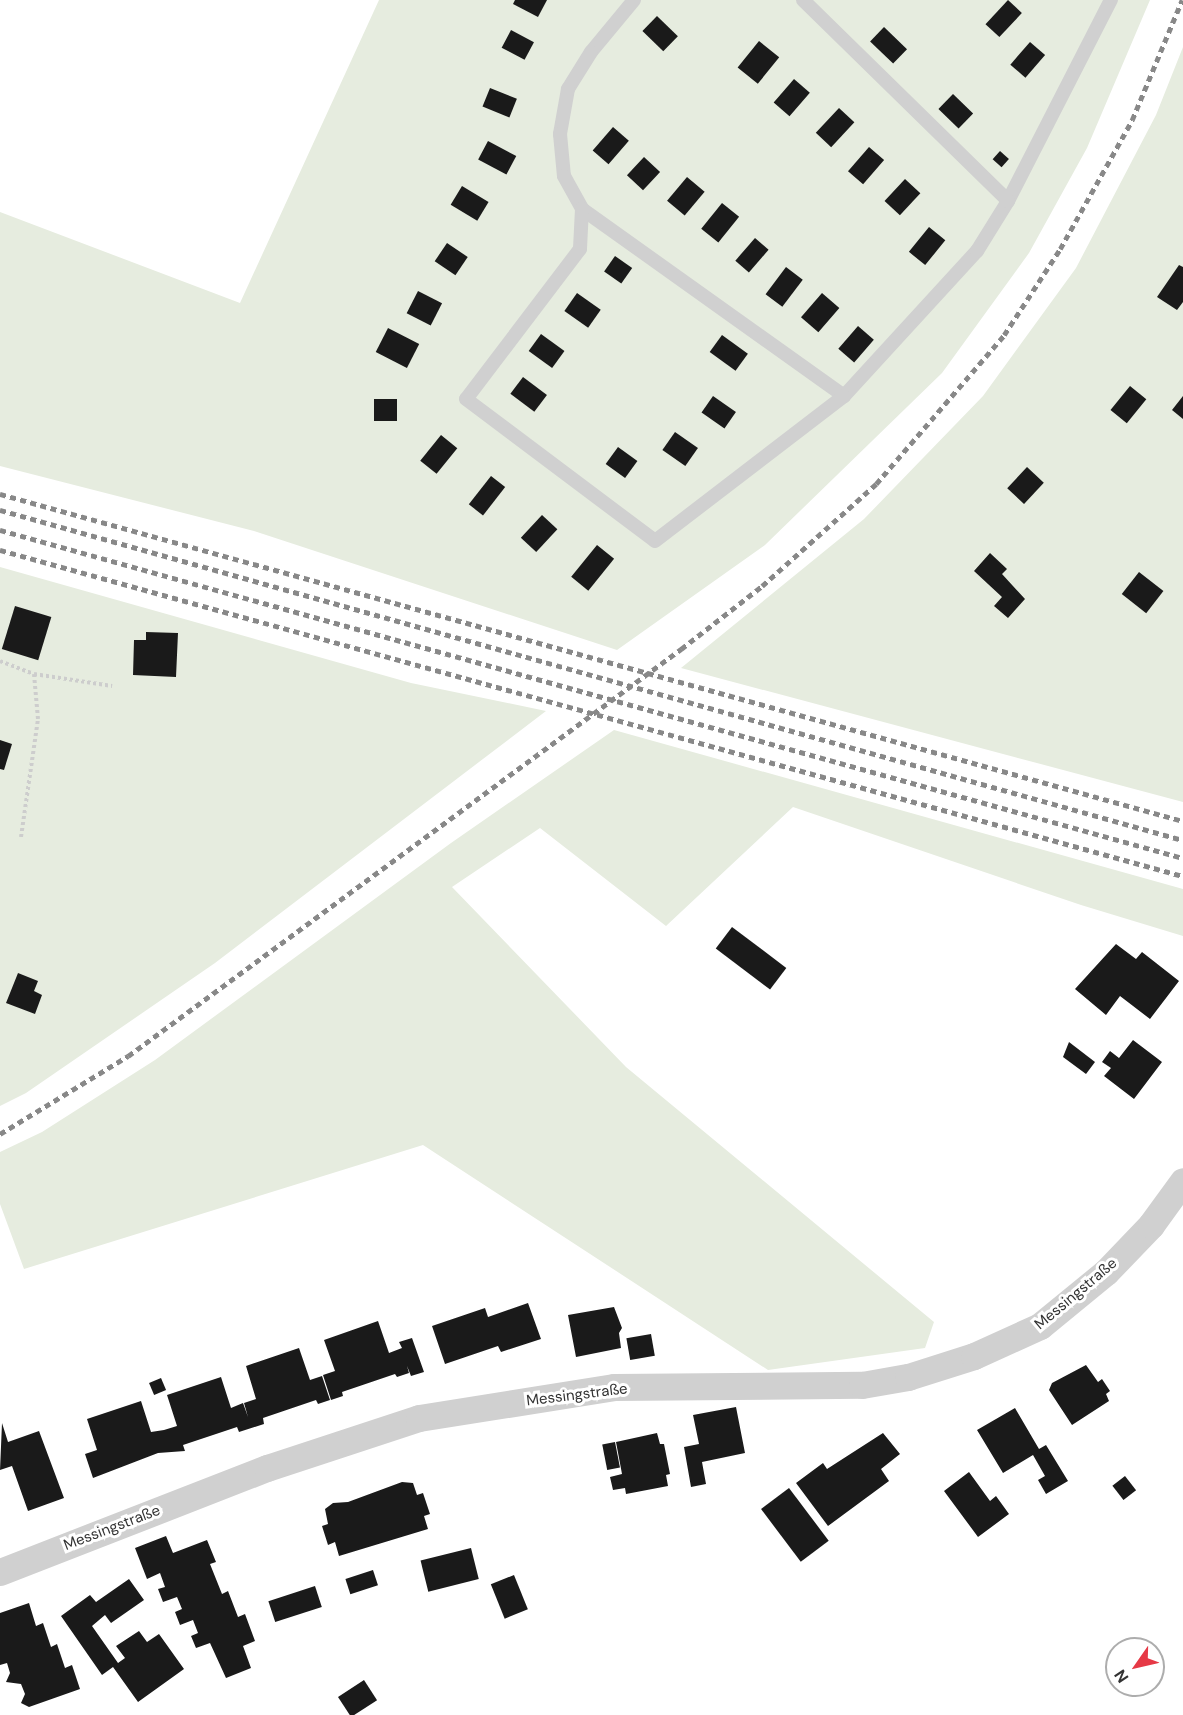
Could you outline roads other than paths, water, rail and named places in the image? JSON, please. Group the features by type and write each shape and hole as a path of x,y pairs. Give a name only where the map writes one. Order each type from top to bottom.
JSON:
{"street":[{"name":"Messingstraße","path":"0,1572 267,1468 419,1418 614,1387 862,1385 908,1377 974,1356 1041,1326 1106,1272 1151,1225 1183,1181"}],"lane":[{"path":"634,0 591,52 568,90 560,134 564,176 582,209 844,396"},
{"path":"803,0 1008,201"},
{"path":"582,209 580,249 466,399 655,541 844,396 977,251 1008,201 1111,0"}],"railway":[{"path":"0,1134 128,1056 681,649 762,586 876,484 1004,335 1060,249 1132,120 1182,0"},
{"path":"0,494 1183,821"},
{"path":"0,510 1183,840"},
{"path":"0,530 1183,858"},
{"path":"0,550 1183,876"}]}
